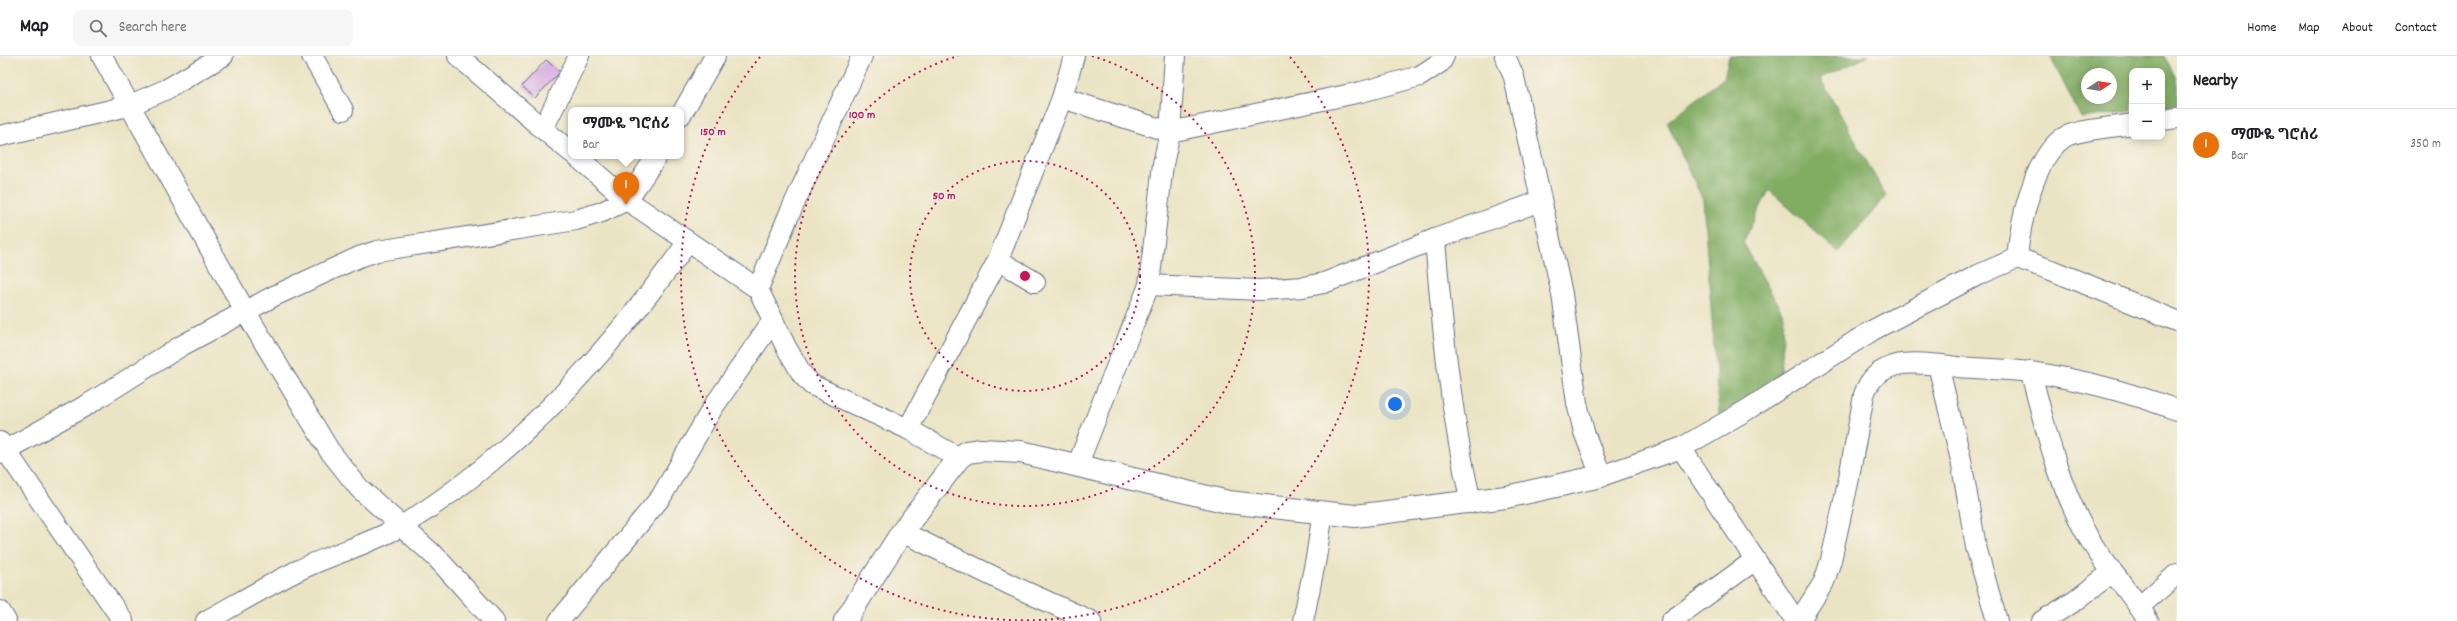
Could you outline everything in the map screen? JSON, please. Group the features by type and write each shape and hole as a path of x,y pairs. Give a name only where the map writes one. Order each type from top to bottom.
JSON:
{"main road":[{"path":"846,621 902,532 959,458 966,452 981,450 1021,452 1228,502 1355,516 1471,503 1601,476"}],"street":[{"path":"102,56 114,76 128,106 244,311 329,450 359,488 437,558 494,621"},
{"path":"0,136 128,106 167,89 223,56"},
{"path":"312,56 343,110"},
{"path":"458,56 568,150"},
{"path":"543,129 579,56"},
{"path":"684,110 716,56"},
{"path":"758,289 862,56"},
{"path":"908,429 998,260 1062,98 1074,56"},
{"path":"1077,466 1149,285 1163,164 1170,132 1175,56"},
{"path":"1062,98 1170,132 1361,92 1420,76 1441,62 1444,56"},
{"path":"1505,56 1514,77 1562,294 1578,403 1584,432 1601,476 1682,448 1745,412 1873,330 1978,275 2017,258 2051,270 2177,321"},
{"path":"2165,120 2177,118"},
{"path":"2017,258 2020,231 2041,165 2048,153 2064,138 2129,125"},
{"path":"579,159 627,200 758,289 798,367 812,385 908,429 959,458"},
{"path":"123,621 2,449 244,311 359,257 377,252 576,220 602,212 627,200 655,159"},
{"path":"1149,285 1260,290 1303,287 1324,283 1435,239 1541,201"},
{"path":"1435,239 1450,386 1460,458 1471,503"},
{"path":"206,621 300,570 402,525 489,465 530,429 571,387 643,304 688,242"},
{"path":"998,260 1034,282"},
{"path":"559,621 660,497 712,409 773,320"},
{"path":"1682,448 1755,560 1798,621 1824,582 1831,560 1848,483 1864,395 1868,382 1883,370 1899,364 1938,365 2031,372 2101,387 2154,401 2177,410"},
{"path":"1938,365 1961,460 1976,547 1998,621"},
{"path":"2031,372 2060,474 2092,543 2111,573 2144,613 2177,574"},
{"path":"1303,621 1316,558 1323,512"},
{"path":"902,532 1013,586 1091,621"},
{"path":"1671,621 1755,560"},
{"path":"2042,621 2075,601 2111,573"},
{"path":"0,612 6,621"}],"green space":[{"path":"1729,56 1869,56 1820,78 1886,196 1838,252 1769,190 1743,242 1784,316 1781,375 1719,415 1703,200 1667,122 1724,78"},
{"path":"2050,56 2164,56 2177,79 2177,104 2165,106 2165,68 2129,68 2129,111 2081,118"}],"building":[{"path":"546,60 560,72 535,98 522,86"}],"place":[{"name":"ማሙዬ ግሮሰሪ","path":"626,205"}]}
